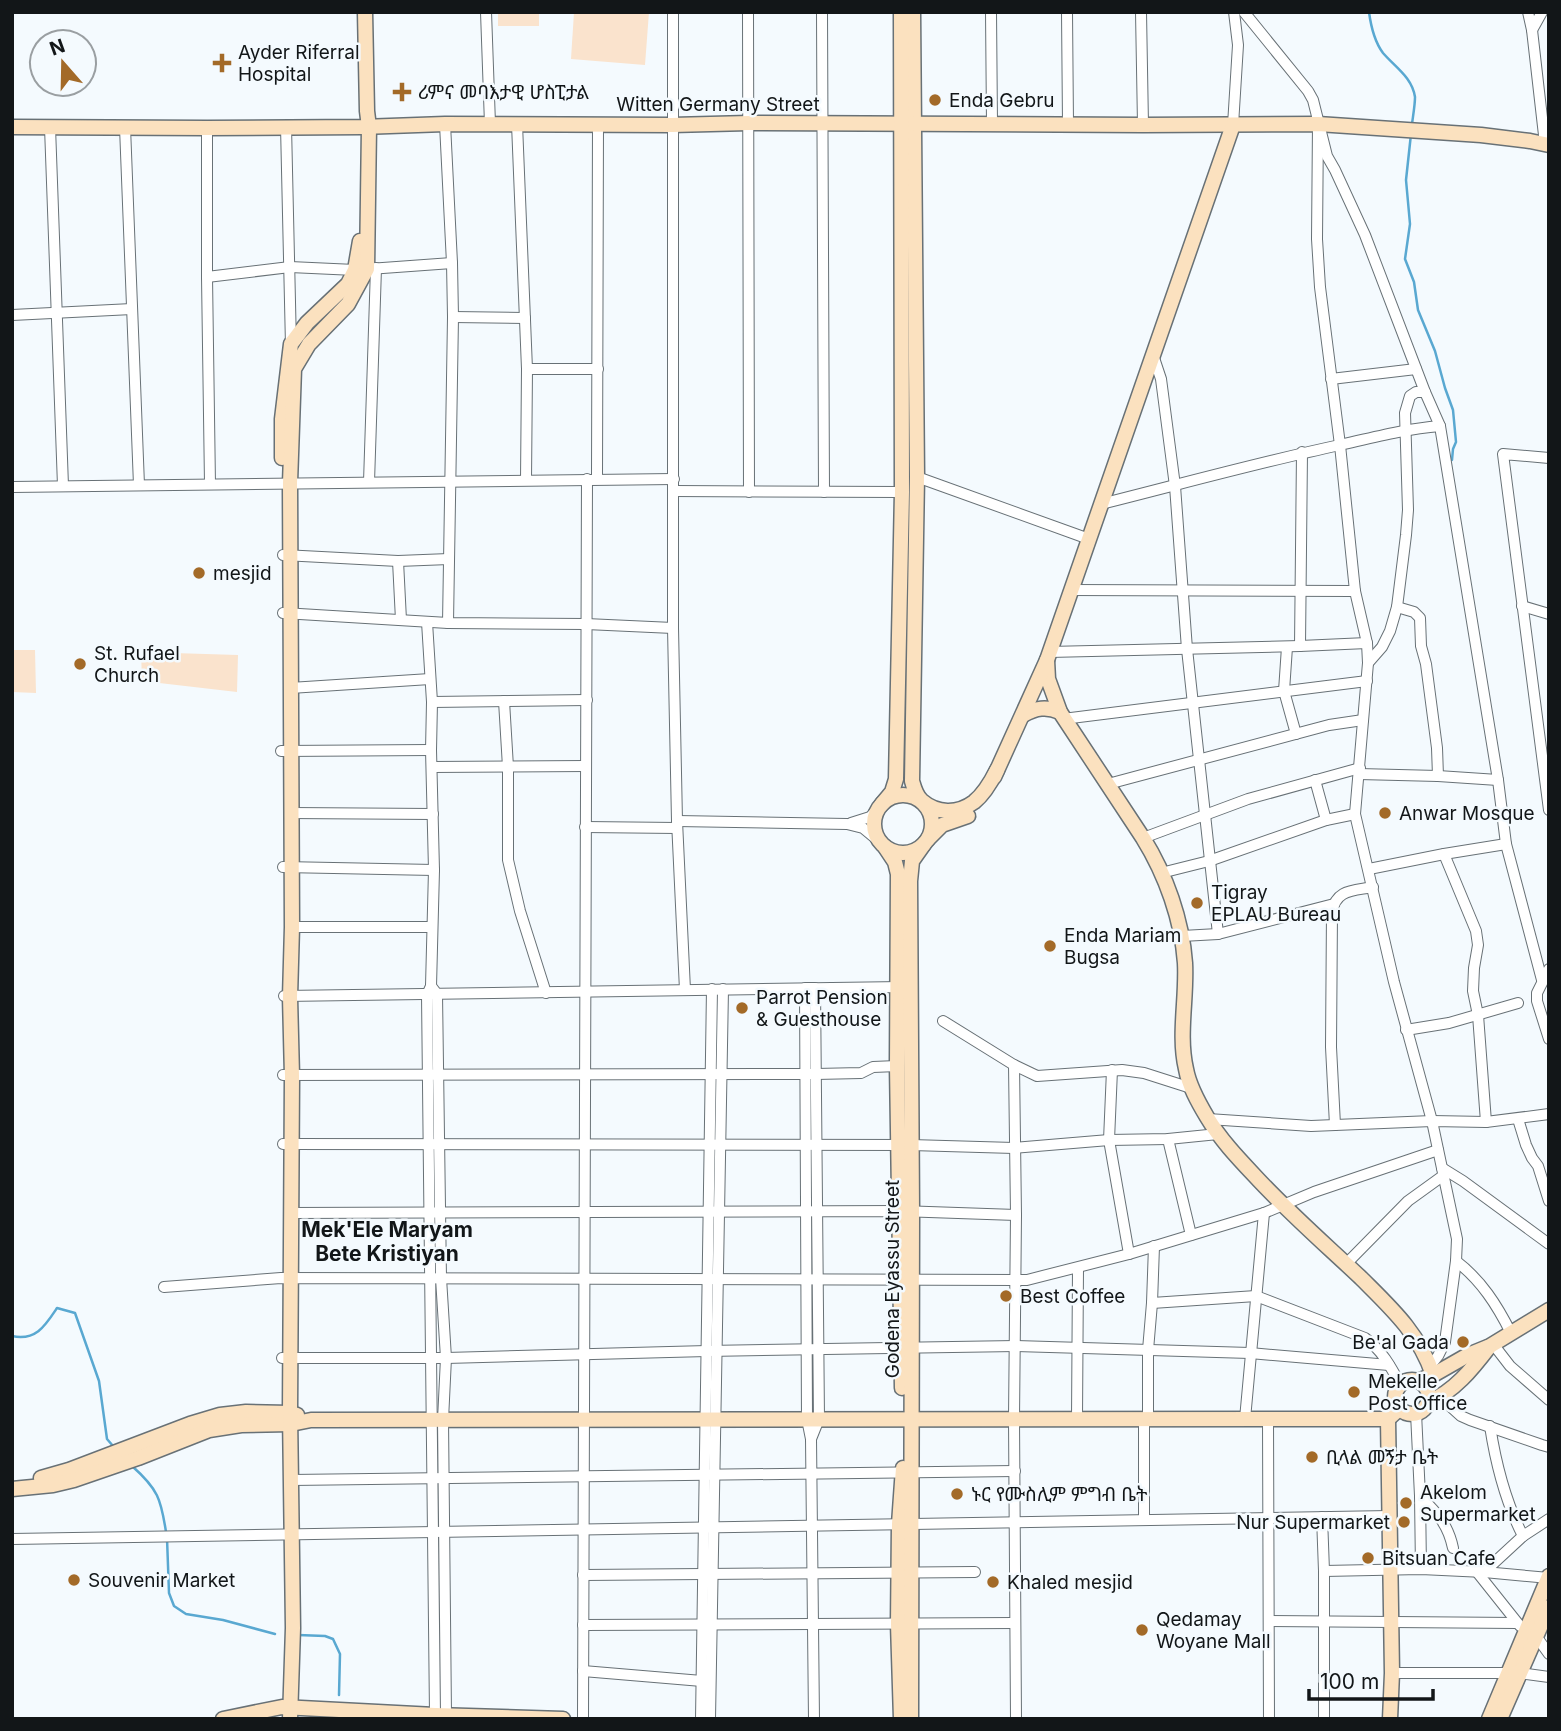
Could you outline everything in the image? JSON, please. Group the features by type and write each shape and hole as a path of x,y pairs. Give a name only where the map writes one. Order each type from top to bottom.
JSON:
{"street":[{"path":"365,12 366,111 361,236 366,269 369,482"},
{"path":"486,12 490,124"},
{"path":"673,12 673,628 677,825 685,990"},
{"path":"748,12 749,492"},
{"path":"822,12 824,492"},
{"path":"901,12 908,124"},
{"path":"847,824 870,817 892,792 896,779 917,477 909,314 908,124 912,12"},
{"path":"992,12 992,124"},
{"path":"1067,12 1069,124"},
{"path":"1141,12 1143,125"},
{"path":"585,827 847,824 863,828 890,850 902,853 914,851 942,825 964,818 983,804 1048,656 1233,125 1238,46 1234,12"},
{"path":"1244,12 1313,100 1327,156 1365,235 1440,426 1506,844 1542,980"},
{"path":"1528,12 1547,145"},
{"path":"1532,30 1542,12"},
{"name":"Witten Germany Street","path":"12,127 748,123 1318,124 1499,137 1547,145"},
{"path":"445,124 453,317 449,623"},
{"path":"517,124 527,369 526,480"},
{"path":"583,1719 586,624 598,369 598,124"},
{"path":"1318,124 1317,239 1320,287 1356,591 1367,643 1367,681 1355,814 1406,1030 1432,1121 1457,1239 1457,1261 1445,1342 1432,1371"},
{"path":"286,126 290,267 290,344 282,419 286,483 286,1419 289,1629 286,1713"},
{"path":"50,127 63,486"},
{"path":"125,127 139,485"},
{"path":"207,128 210,484"},
{"path":"207,277 290,267 366,269 452,263"},
{"path":"286,483 294,369 290,344 307,323 366,269"},
{"path":"294,369 309,344 348,304 366,269"},
{"path":"12,315 132,309"},
{"path":"909,314 902,492 906,625 911,774 916,793 931,816 932,828 926,841"},
{"path":"453,317 524,318"},
{"path":"1153,355 1160,379 1175,486 1187,649 1218,934"},
{"path":"527,369 598,369"},
{"path":"1331,379 1416,369"},
{"path":"1368,663 1390,631 1397,607 1408,510 1405,413 1410,396 1416,392 1425,392"},
{"path":"1101,503 1302,452 1406,429 1440,426"},
{"path":"1300,646 1302,452"},
{"path":"1549,458 1503,454 1549,810"},
{"path":"917,477 1089,539"},
{"path":"12,487 674,479"},
{"path":"674,491 902,492"},
{"path":"286,555 398,561 449,559"},
{"path":"398,561 401,620"},
{"path":"1070,590 1356,591"},
{"path":"1522,606 1549,614"},
{"path":"1397,607 1414,612 1420,618 1421,646 1426,664 1437,747 1438,776"},
{"path":"286,613 449,623 673,628"},
{"path":"286,613 290,688 286,750 290,813 287,867 292,927 287,996"},
{"path":"427,622 432,702 434,870 432,992 435,1278 431,1358 437,1420 441,1715"},
{"path":"1048,656 1367,643"},
{"path":"1287,647 1284,691 1296,734"},
{"path":"1048,656 1048,679 1061,716 1143,838 1161,873 1182,936 1185,966 1183,1053 1191,1088 1227,1146 1283,1206 1395,1312 1417,1338 1432,1371"},
{"path":"290,688 430,679"},
{"path":"1023,715 1041,708 1048,708 1061,716 1194,703 1367,681"},
{"path":"432,702 586,700"},
{"path":"504,701 508,766 508,860 545,993"},
{"path":"1108,784 1329,725 1363,720"},
{"path":"286,750 431,750"},
{"path":"432,767 586,766"},
{"path":"883,845 877,838 875,814 880,806 892,797 904,795 944,812 959,810 975,802 997,770"},
{"path":"1143,838 1248,799 1359,771 1498,780"},
{"path":"1315,780 1326,820"},
{"path":"290,813 433,814"},
{"path":"1161,873 1209,861 1326,820 1355,814"},
{"name":"Godena Eyassu Street","path":"905,1145 897,1066 910,874 914,856 926,841"},
{"path":"1369,869 1506,844"},
{"name":"Godena Eyassu Street","path":"883,845 897,867 904,987 907,1473 901,1719"},
{"path":"1444,854 1476,931 1478,945 1473,991 1478,1015 1486,1122"},
{"path":"287,867 434,870"},
{"path":"1335,1125 1331,1047 1332,912 1338,896 1373,887"},
{"path":"1182,936 1218,934 1334,904"},
{"path":"292,927 432,927"},
{"path":"1549,969 1537,993 1549,1039"},
{"path":"287,996 904,987"},
{"path":"810,988 814,1719"},
{"path":"710,1719 707,1624 718,989"},
{"path":"1406,1030 1449,1023 1518,1003"},
{"path":"943,1021 1014,1065 1037,1076 1112,1070 1144,1073 1191,1088"},
{"path":"1014,1065 1016,1719"},
{"path":"287,1075 811,1074 861,1073 873,1067 897,1066"},
{"path":"1112,1070 1110,1140 1129,1254"},
{"path":"1208,1119 1311,1126 1432,1121 1486,1122 1549,1114"},
{"path":"1518,1119 1549,1201"},
{"path":"287,1144 905,1145 1014,1148 1218,1134"},
{"path":"1168,1139 1191,1235"},
{"path":"286,1278 290,1213 287,1144"},
{"path":"164,1287 286,1278 1027,1280 1129,1254 1264,1213 1314,1192 1438,1150"},
{"path":"1443,1172 1463,1181 1549,1244"},
{"path":"1346,1264 1408,1201 1443,1172"},
{"path":"290,1213 906,1211 1016,1215"},
{"path":"1245,1419 1264,1213"},
{"path":"1144,1520 1148,1350 1154,1246"},
{"path":"1457,1261 1492,1299 1511,1333"},
{"path":"1077,1419 1078,1268"},
{"path":"435,1278 446,1359 437,1420"},
{"path":"1152,1303 1256,1296 1365,1338 1376,1346 1400,1384"},
{"path":"1418,1381 1432,1371 1492,1345 1549,1310"},
{"path":"12,1489 64,1483 134,1453 190,1424 220,1415 246,1412 311,1420 1268,1419 1416,1413 1476,1365 1492,1345"},
{"path":"1492,1345 1516,1372 1549,1400"},
{"path":"286,1358 446,1359 1016,1346 1250,1353 1390,1365"},
{"path":"1390,1719 1393,1414 1395,1394 1400,1384 1407,1380 1418,1381 1434,1399 1461,1416 1549,1447"},
{"path":"1416,1413 1421,1569"},
{"path":"286,1419 291,1480 288,1534"},
{"path":"1268,1419 1269,1719"},
{"path":"1490,1426 1502,1486 1523,1536"},
{"path":"12,1482 48,1477 107,1463"},
{"path":"291,1480 1015,1471"},
{"path":"1420,1496 1446,1526 1452,1548"},
{"path":"12,1539 1390,1516"},
{"path":"1322,1517 1324,1719"},
{"path":"1480,1572 1523,1536 1549,1519"},
{"path":"1324,1571 1421,1569 1548,1578 1526,1630 1500,1719"},
{"path":"583,1575 975,1572"},
{"path":"1480,1572 1526,1630 1549,1654"},
{"path":"1269,1621 1390,1622 1526,1630 1549,1607"},
{"name":"Godena Eyassu Street","path":"904,1623 911,1719"},
{"path":"583,1625 1015,1623"},
{"path":"701,1719 707,1624"},
{"path":"583,1671 702,1681"},
{"path":"1392,1673 1549,1677"},
{"path":"1489,1719 1513,1674"},
{"path":"223,1719 286,1713 563,1719"}],"shaded area":[{"path":"498,12 539,12 539,26 498,26"},
{"path":"574,12 649,12 645,65 571,59"},
{"path":"12,650 35,650 36,693 12,692"},
{"path":"141,652 238,655 237,692 142,681"}],"waterway":[{"path":"1369,12 1373,34 1380,48 1407,78 1413,90 1415,100 1412,124"},
{"path":"1411,134 1406,180 1410,224 1405,259 1414,282 1418,310 1435,351 1453,410 1456,442 1452,460"},
{"path":"12,1336 27,1336 39,1331 57,1308 75,1313 99,1381 107,1439 113,1446"},
{"path":"132,1466 148,1481 157,1495 166,1532"},
{"path":"167,1538 169,1593 174,1606 186,1614 223,1620 275,1634"},
{"path":"298,1635 333,1639 340,1654 339,1695"}],"place":[{"name":"Ayder Riferral Hospital","path":"222,63"},
{"name":"ሪምና መባእታዊ ሆስፒታል","path":"402,92"},
{"name":"Enda Gebru","path":"935,100"},
{"name":"mesjid","path":"199,573"},
{"name":"St. Rufael Church","path":"80,664"},
{"name":"Anwar Mosque","path":"1385,813"},
{"name":"Tigray EPLAU Bureau","path":"1197,903"},
{"name":"Enda Mariam Bugsa","path":"1050,946"},
{"name":"Parrot Pension & Guesthouse","path":"742,1008"},
{"name":"Best Coffee","path":"1006,1296"},
{"name":"Be'al Gada","path":"1463,1342"},
{"name":"Mekelle Post Office","path":"1354,1392"},
{"name":"ቢላል መኝታ ቤት","path":"1312,1457"},
{"name":"ኑር የሙስሊም ምግብ ቤት","path":"957,1494"},
{"name":"Akelom Supermarket","path":"1406,1503"},
{"name":"Nur Supermarket","path":"1404,1522"},
{"name":"Bitsuan Cafe","path":"1368,1558"},
{"name":"Souvenir Market","path":"74,1580"},
{"name":"Khaled mesjid","path":"993,1582"},
{"name":"Qedamay Woyane Mall","path":"1142,1630"}],"district":[{"name":"Mek'Ele Maryam Bete Kristiyan","path":"387,1242"}]}
